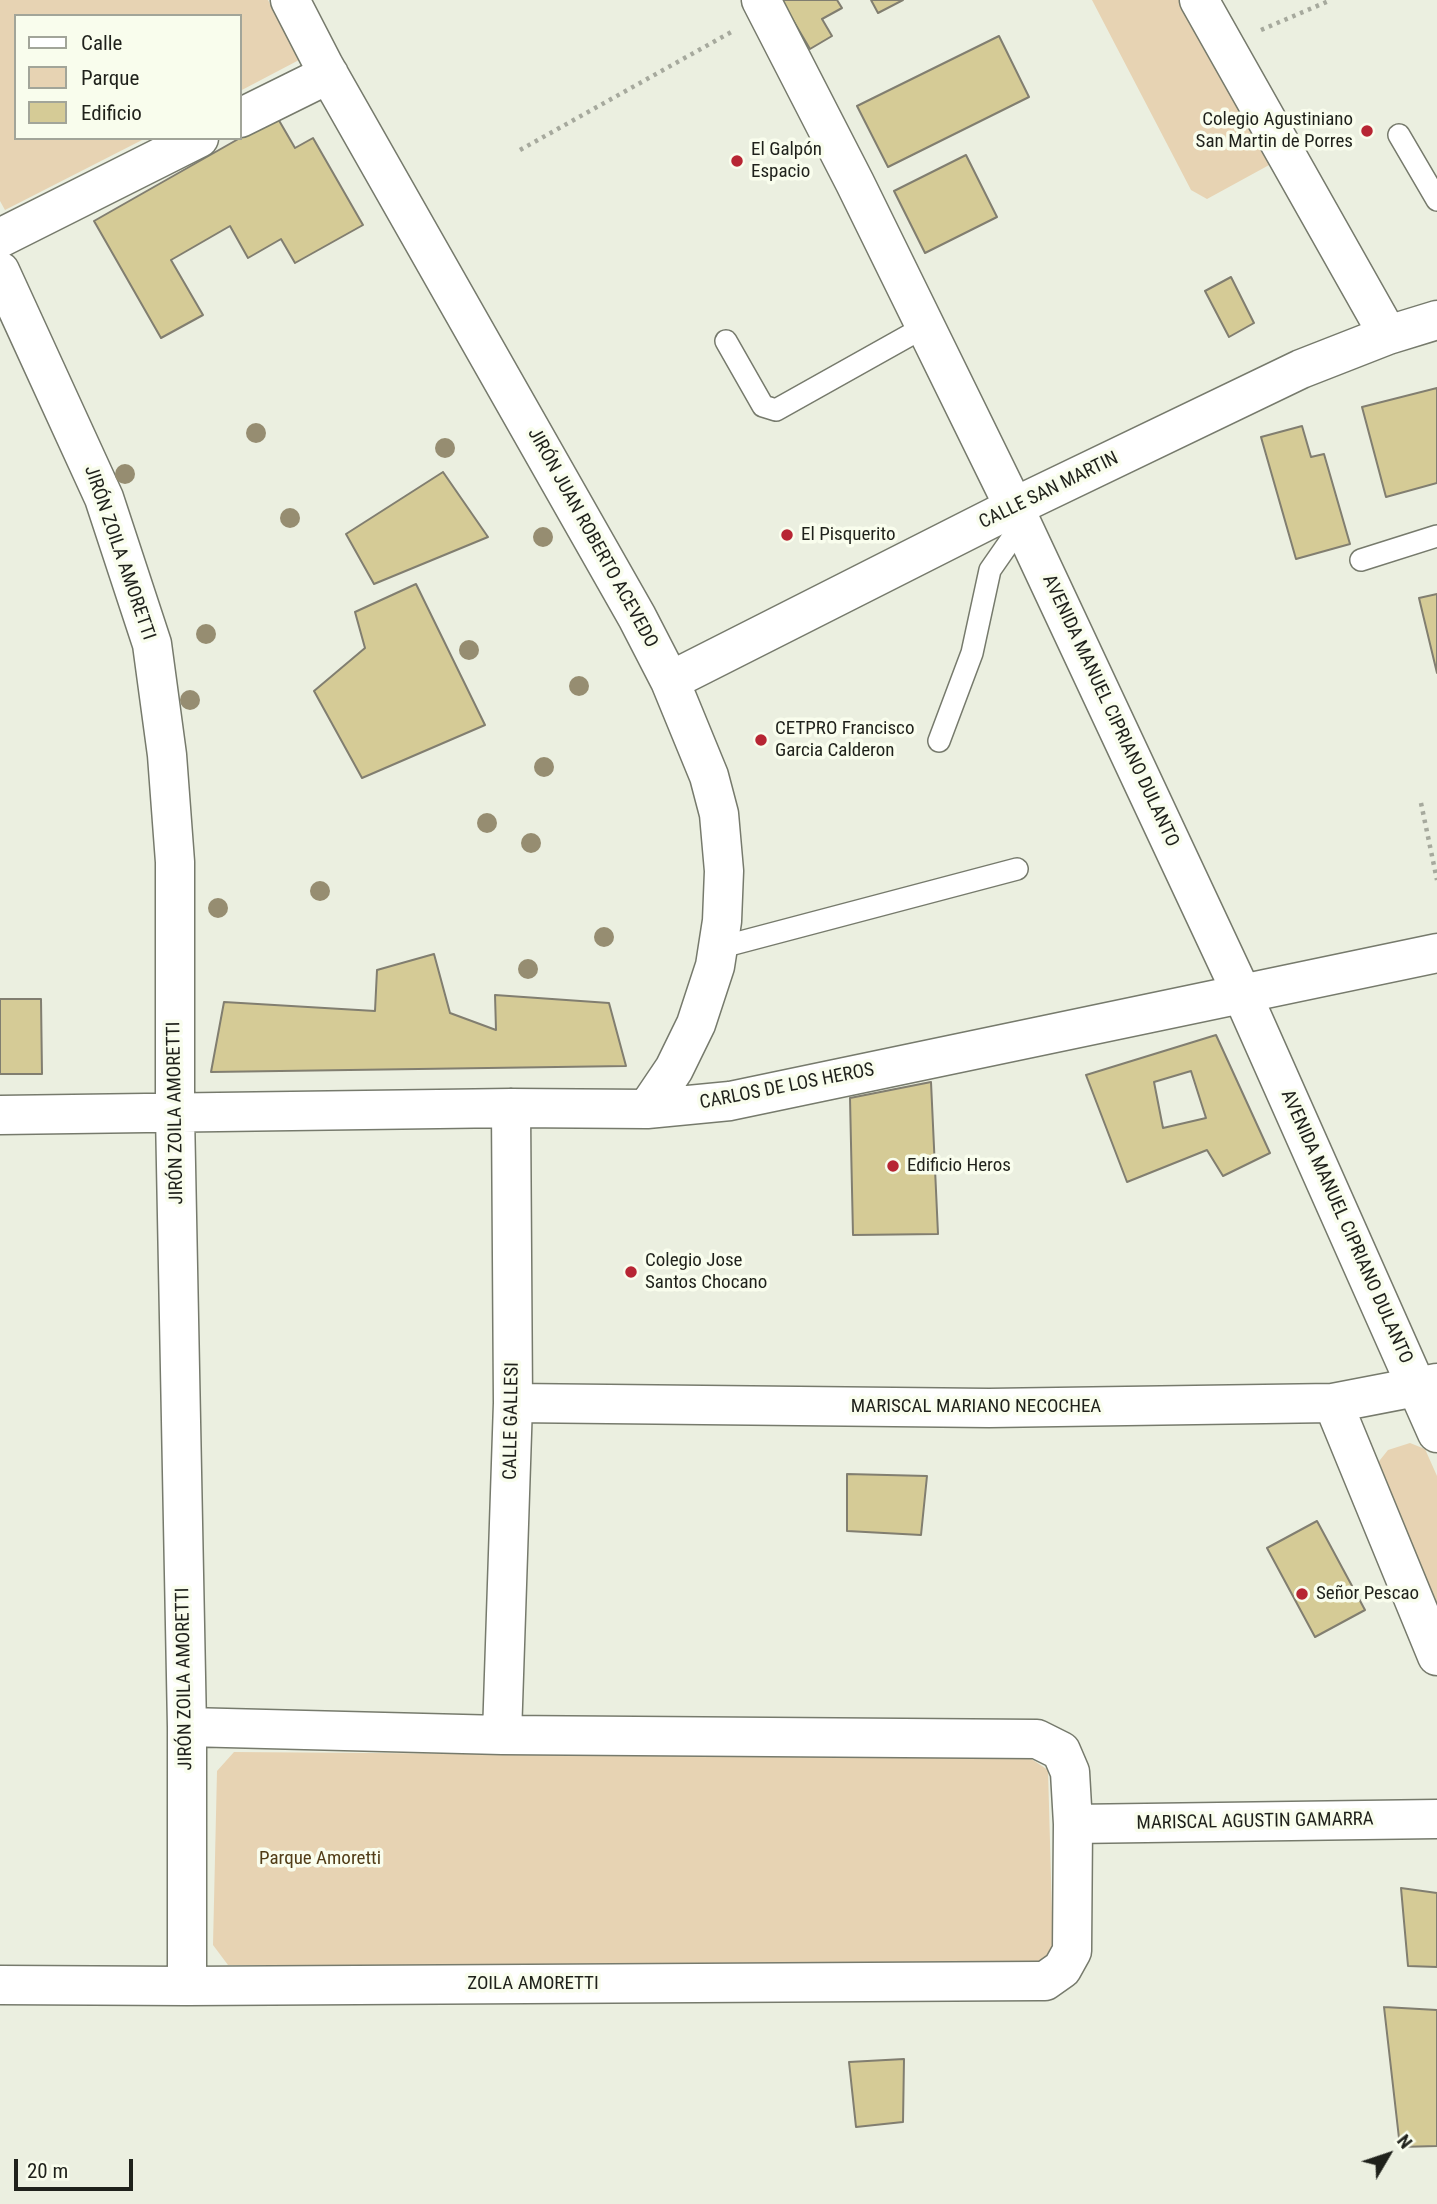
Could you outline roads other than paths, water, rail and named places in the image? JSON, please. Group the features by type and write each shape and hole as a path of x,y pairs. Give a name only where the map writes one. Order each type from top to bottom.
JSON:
{"street":[{"name":"JIRÓN JUAN ROBERTO ACEVEDO","path":"290,0 329,74 578,511 670,681 709,776 719,814 724,871 722,921 715,966 696,1024 674,1069 648,1109"},
{"path":"1199,0 1388,335"},
{"name":"AVENIDA MANUEL CIPRIANO DULANTO","path":"764,6 849,170 1018,515 1427,1386 1437,1433"},
{"path":"242,117 329,74"},
{"path":"0,238 195,140"},
{"name":"JIRÓN ZOILA AMORETTI","path":"0,271 104,498 152,644 167,755 175,862 175,1114 187,1727 187,1986"},
{"name":"CALLE SAN MARTIN","path":"670,681 1018,515 1301,369 1388,335 1437,320"},
{"name":"CARLOS DE LOS HEROS","path":"0,1115 511,1108 648,1109 730,1101 1437,953"},
{"name":"CALLE GALLESI","path":"502,1735 513,1403 511,1108"},
{"name":"MARISCAL MARIANO NECOCHEA","path":"513,1403 989,1408 1334,1403 1427,1386"},
{"path":"1334,1403 1437,1656"},
{"path":"187,1727 502,1735 1037,1739 1061,1751 1070,1772 1073,1824"},
{"name":"MARISCAL AGUSTIN GAMARRA","path":"1073,1824 1437,1819"},
{"name":"ZOILA AMORETTI","path":"0,1985 1045,1981 1062,1969 1072,1951 1073,1824"}],"lane":[{"path":"1399,135 1437,200"},
{"path":"726,341 763,406 776,410 926,326"},
{"path":"939,741 972,653 990,570 1018,515"},
{"path":"1361,560 1437,536"},
{"path":"718,948 1017,869"}],"place":[{"name":"Colegio Agustiniano San Martin de Porres","path":"1367,131"},
{"name":"El Galpón Espacio","path":"737,161"},
{"name":"El Pisquerito","path":"787,535"},
{"name":"CETPRO Francisco Garcia Calderon","path":"761,740"},
{"name":"Edificio Heros","path":"893,1166"},
{"name":"Colegio Jose Santos Chocano","path":"631,1272"},
{"name":"Señor Pescao","path":"1302,1594"}],"park label":[{"name":"Parque Amoretti","path":"320,1859"}]}
